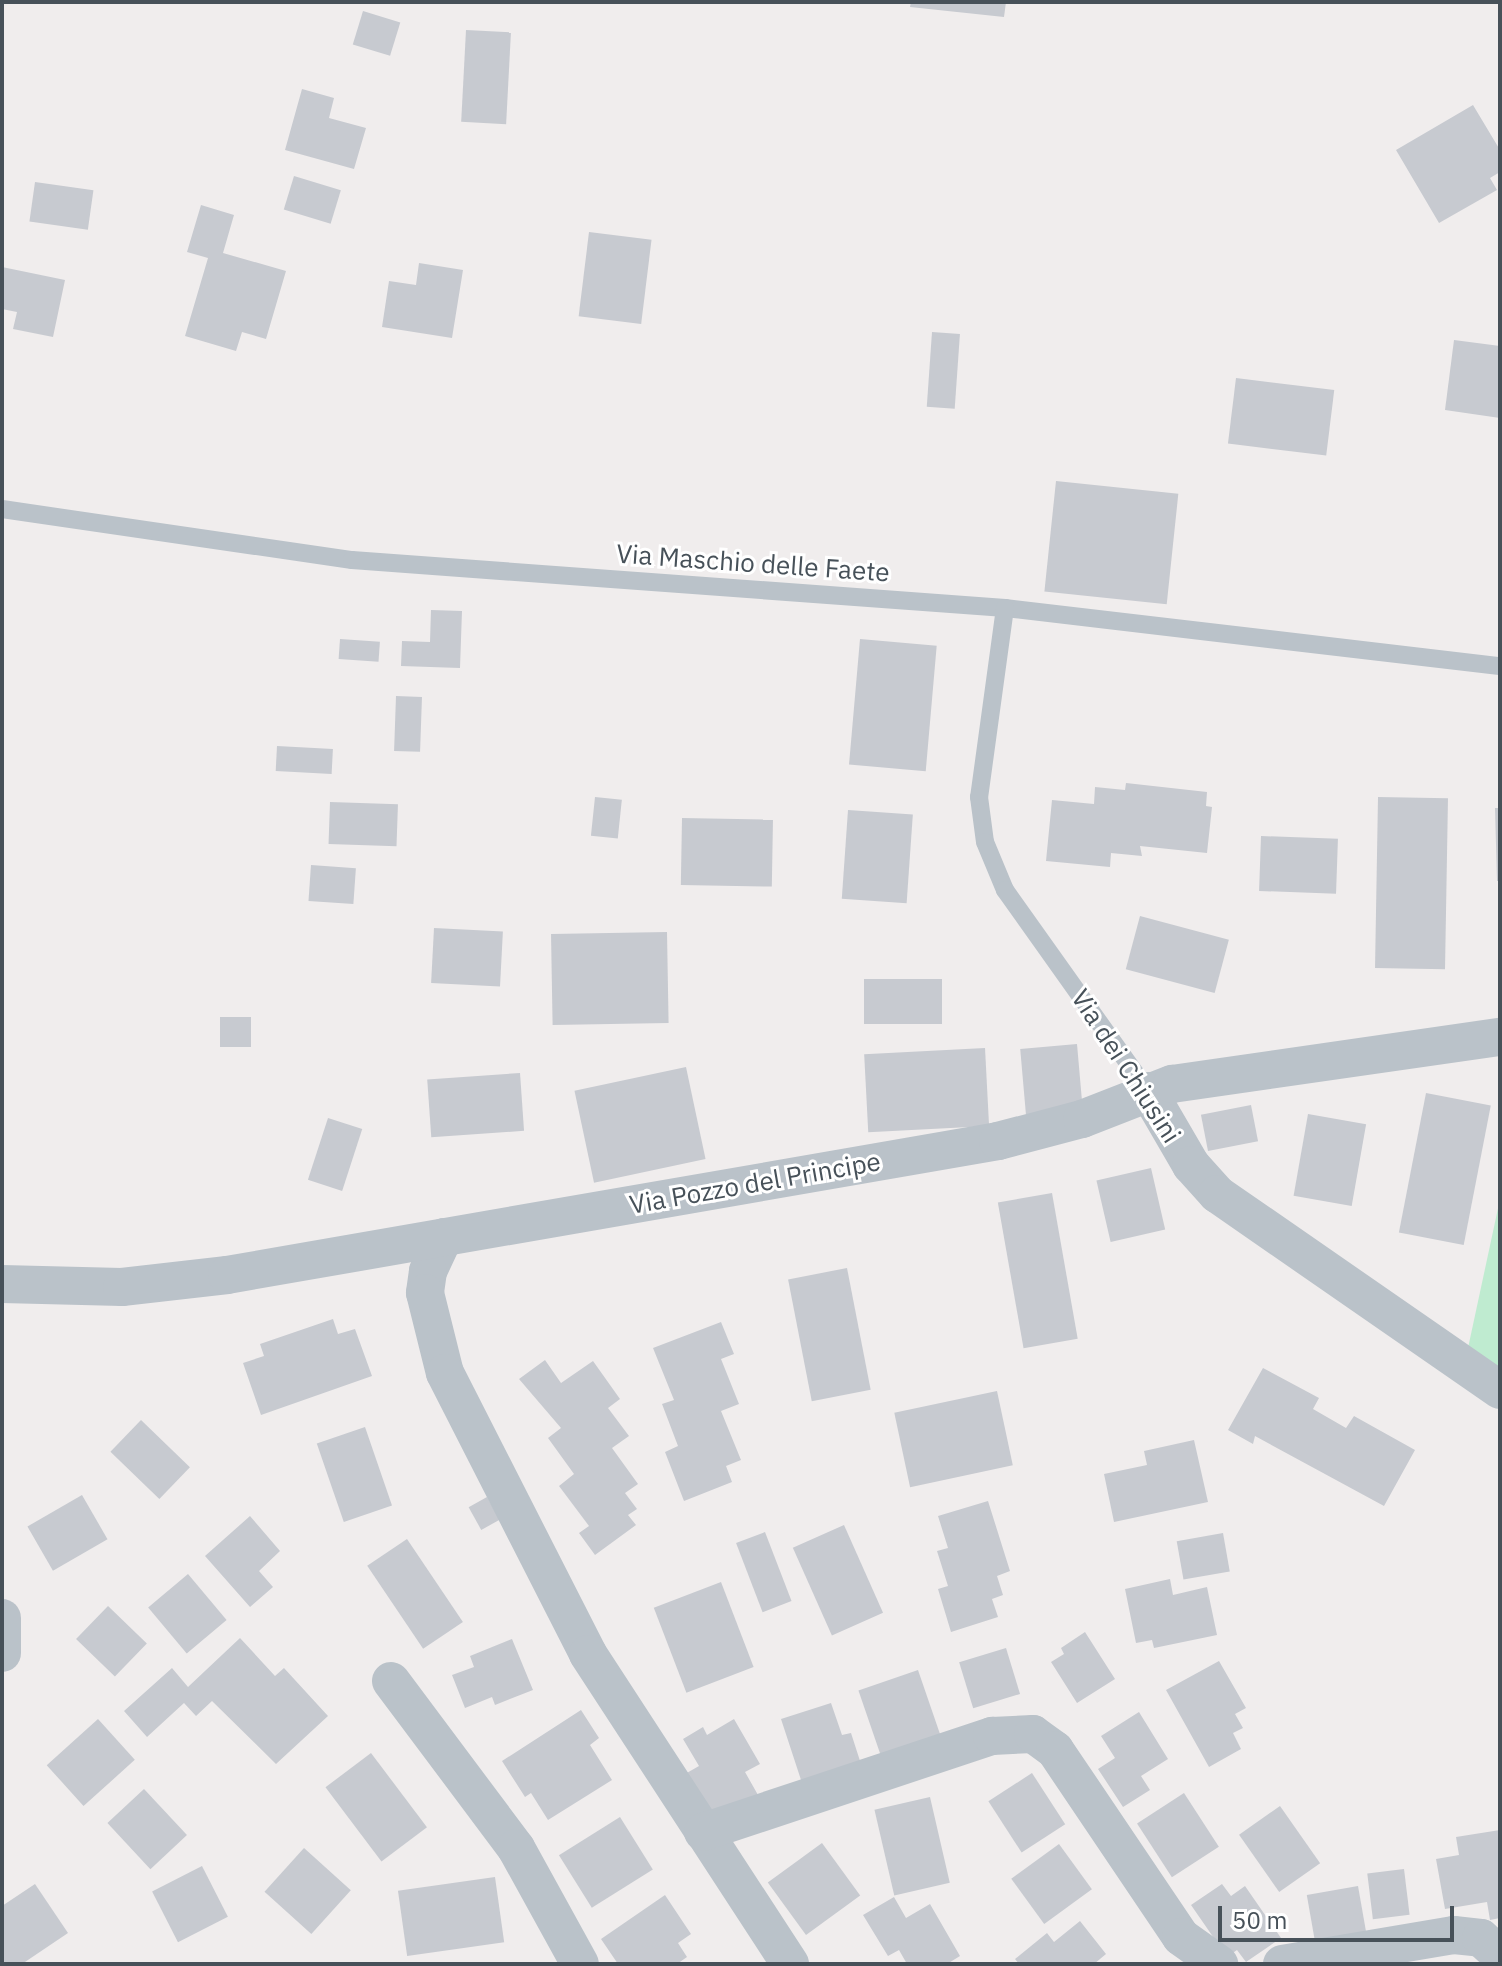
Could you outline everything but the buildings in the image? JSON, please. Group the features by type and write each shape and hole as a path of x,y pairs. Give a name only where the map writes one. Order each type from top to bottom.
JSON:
{"street":[{"name":"Via Pozzo del Principe","path":"2,1284 99,1288 175,1283 998,1141 1082,1119 1148,1091 1500,1037"},
{"name":"Via dei Chiusini","path":"1148,1091 1191,1165 1217,1194 1500,1390"},
{"path":"444,1237 428,1271 425,1293 445,1373 573,1628 790,1964"},
{"path":"2,1618 2,1653"},
{"path":"391,1681 516,1848 580,1964"},
{"path":"703,1832 992,1736 1033,1734 1062,1759 1181,1937 1219,1964"},
{"path":"1282,1964 1454,1935 1481,1938 1500,1955"}],"lane":[{"name":"Via Maschio delle Faete","path":"2,509 374,562 1005,608 1500,666"},
{"name":"Via dei Chiusini","path":"1005,608 979,797 985,842 1005,890 1148,1091"}],"green space":[{"path":"1500,1199 1500,1370 1468,1348"}]}
